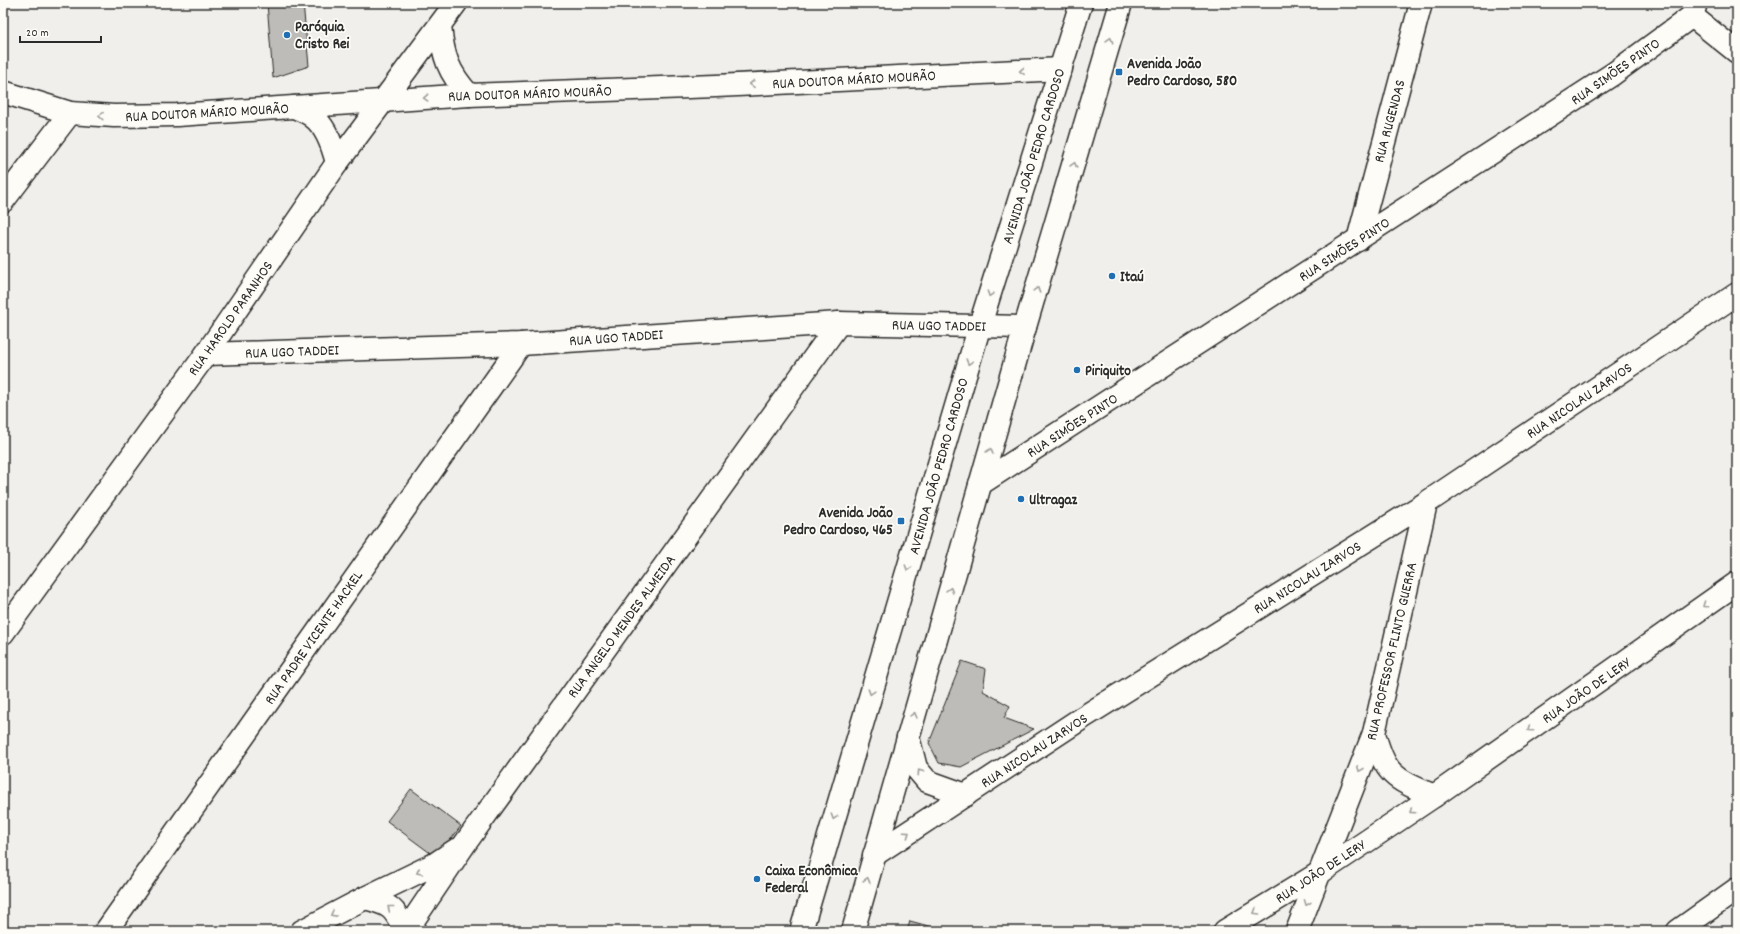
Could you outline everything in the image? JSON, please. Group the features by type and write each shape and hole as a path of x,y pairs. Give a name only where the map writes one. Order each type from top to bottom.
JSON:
{"street":[{"name":"RUA HAROLD PARANHOS","path":"3,633 206,354 336,163 456,3"},
{"name":"AVENIDA JOÃO PEDRO CARDOSO","path":"801,931 980,325 1081,3"},
{"path":"853,931 1025,327 1121,3"},
{"name":"RUA RUGENDAS","path":"1358,240 1421,3"},
{"path":"1694,10 1737,52"},
{"name":"RUA SIMÕES PINTO","path":"980,484 1613,74 1694,10"},
{"path":"440,26 442,50 447,62 459,84 469,95"},
{"name":"RUA DOUTOR MÁRIO MOURÃO","path":"3,92 70,113 114,116 177,115 469,95 716,86 1061,69"},
{"path":"295,107 312,116 323,129 333,148 336,163"},
{"path":"3,202 70,113"},
{"name":"RUA NICOLAU ZARVOS","path":"874,855 1082,718 1426,503 1737,294"},
{"name":"RUA UGO TADDEI","path":"206,354 521,344 839,323 1025,327"},
{"name":"RUA ANGELO MENDES ALMEIDA","path":"405,931 464,845 839,323"},
{"name":"RUA PADRE VICENTE HACKEL","path":"106,931 521,344"},
{"name":"RUA PROFESSOR FLINTO GUERRA","path":"1297,931 1374,733 1426,503"},
{"name":"RUA JOÃO DE LERY","path":"1225,931 1318,874 1434,796 1737,583"},
{"path":"1374,733 1380,756 1386,766 1397,778 1434,796"},
{"path":"908,737 916,768 927,781 966,795"},
{"path":"302,931 435,864 464,845"},
{"path":"1678,931 1699,922 1737,889"},
{"path":"365,898 381,902 390,907 397,914 405,931"}],"building":[{"name":"Paróquia Cristo Rei","path":"267,3 303,3 309,66 273,78"},
{"path":"962,661 986,669 983,691 1010,706 1004,718 1034,729 961,767 939,763 929,743"},
{"path":"411,789 461,826 437,858 387,821"},
{"path":"910,921 947,931 907,931"}],"place":[{"name":"Paróquia Cristo Rei","path":"287,35"},
{"name":"Avenida João Pedro Cardoso, 580","path":"1119,72"},
{"name":"Itaú","path":"1112,276"},
{"name":"Piriquito","path":"1077,370"},
{"name":"Ultragaz","path":"1021,499"},
{"name":"Avenida João Pedro Cardoso, 465","path":"901,521"},
{"name":"Caixa Econômica Federal","path":"757,879"}]}
